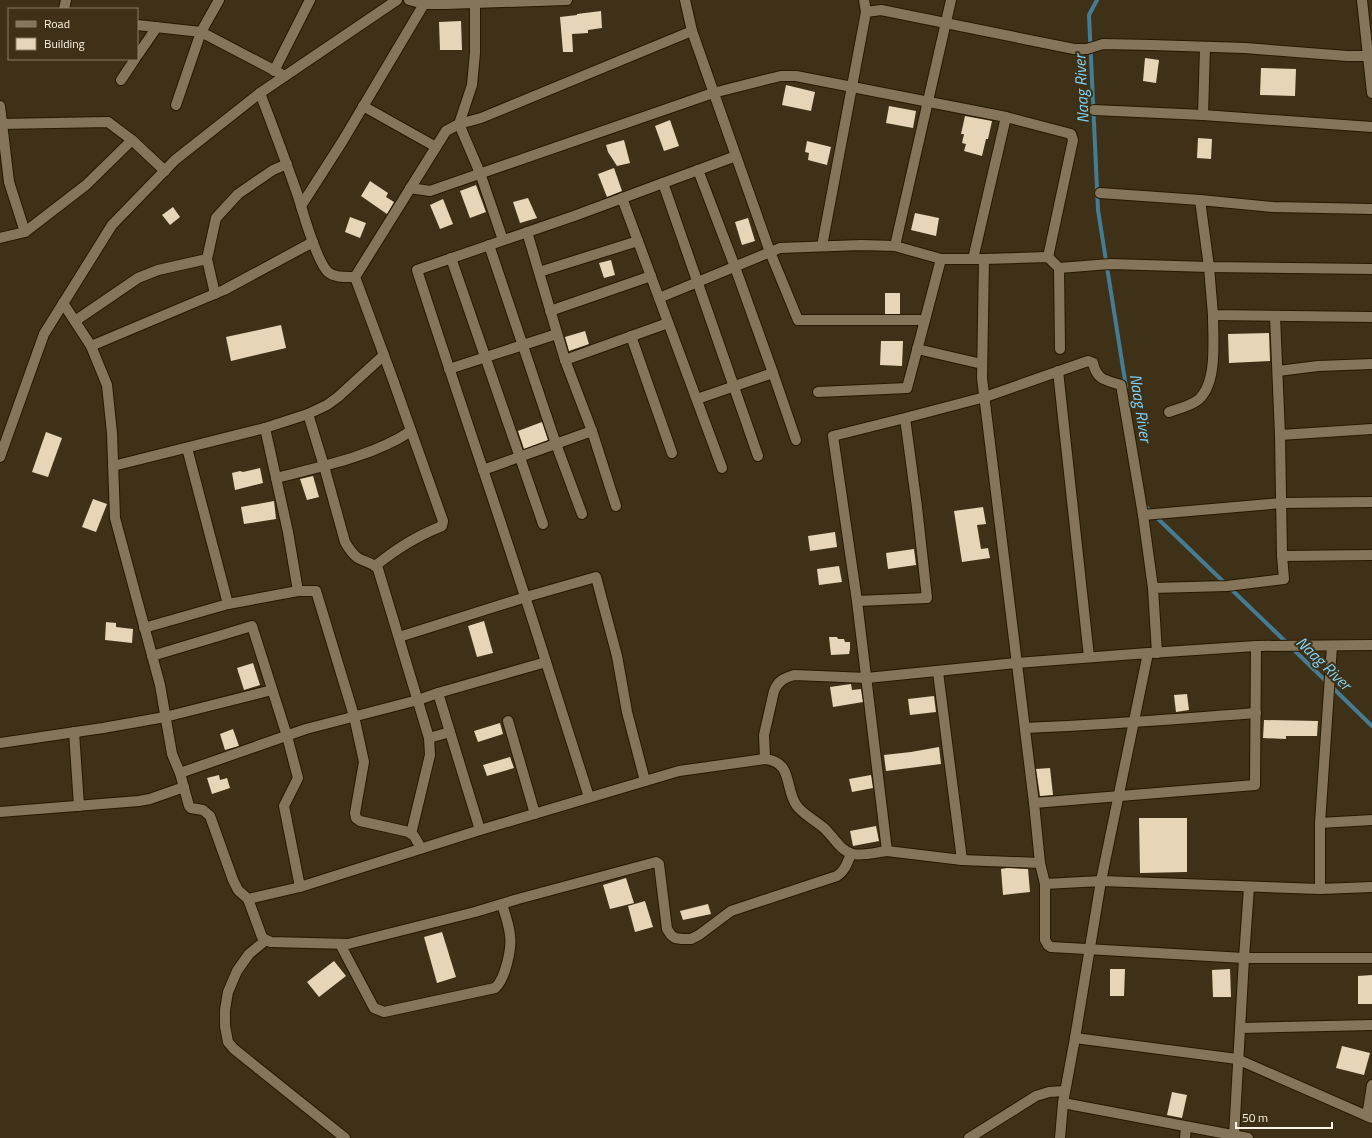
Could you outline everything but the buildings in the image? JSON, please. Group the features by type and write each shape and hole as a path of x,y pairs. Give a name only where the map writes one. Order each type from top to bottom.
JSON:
{"street":[{"path":"176,105 201,32 218,0"},
{"path":"274,71 310,0"},
{"path":"0,457 44,334 112,225 175,160 260,93 397,0"},
{"path":"409,0 424,4 567,0"},
{"path":"685,0 692,31 713,93 770,252 798,320 924,320"},
{"path":"822,246 866,12 864,0"},
{"path":"895,246 951,0"},
{"path":"1362,0 1370,56 1372,93"},
{"path":"475,3 475,53 472,85 459,124 480,173 503,240"},
{"path":"301,206 424,4"},
{"path":"866,12 881,10 1074,49 1087,49 1103,44 1245,48 1346,56 1370,56"},
{"path":"138,25 201,32 285,76"},
{"path":"138,54 156,27"},
{"path":"355,277 446,131 459,124 481,118 692,31"},
{"path":"1203,115 1205,47"},
{"path":"120,80 134,60"},
{"path":"410,188 430,191 713,93 781,76 796,76 1006,117 1065,131 1071,134 1074,140 1048,258"},
{"path":"260,93 313,242 324,266 329,273 339,277 355,277"},
{"path":"0,106 9,182 25,232"},
{"path":"363,106 436,147"},
{"path":"1094,110 1203,115 1372,127"},
{"path":"973,259 1006,117"},
{"path":"1,124 108,122 132,140 165,171"},
{"path":"0,239 25,232 86,185 132,140"},
{"path":"589,798 526,597 417,270 527,232 736,156"},
{"path":"215,294 208,259 216,218 238,194 273,170 286,164"},
{"path":"698,170 735,267 796,440"},
{"path":"663,183 758,456"},
{"path":"1100,193 1200,200 1274,208 1372,209"},
{"path":"622,198 722,468"},
{"path":"1169,412 1198,400 1208,385 1213,364 1209,267 1200,200"},
{"path":"527,232 565,360 592,431 616,506"},
{"path":"539,272 638,241"},
{"path":"91,346 215,294 313,242"},
{"path":"489,245 556,444 582,514"},
{"path":"659,298 780,248 822,246 895,246 941,259 1048,258 1059,268 1110,264 1372,269"},
{"path":"451,258 543,524"},
{"path":"75,321 138,278 158,270 208,259"},
{"path":"818,392 907,388 941,259"},
{"path":"984,259 982,378 1040,863 1045,884 1045,940 1051,947 1244,958 1372,958"},
{"path":"1059,268 1060,349"},
{"path":"550,311 651,276"},
{"path":"355,277 443,521 443,524 406,543 377,568"},
{"path":"63,303 91,346 107,384 112,434 115,518 160,686 172,754 180,773 189,806 195,809 203,810 210,816 233,880 238,890 248,899 262,937 266,940 271,942 348,944 475,912 656,862 659,864 667,929 671,936 675,938 691,938 699,935 731,911 837,876 846,867 851,854"},
{"path":"1212,316 1372,317"},
{"path":"1153,588 1227,586 1284,579 1282,556 1282,503 1275,316"},
{"path":"565,360 668,323"},
{"path":"449,369 557,334"},
{"path":"631,336 672,453"},
{"path":"917,349 982,364"},
{"path":"113,466 265,428 308,414 327,405 338,397 384,355"},
{"path":"887,851 867,678 834,436 985,397 1090,361 1093,363 1094,370 1099,377 1121,385 1143,515 1153,588 1152,653 1134,723 1101,881 1076,1038 1062,1103 1060,1138"},
{"path":"1278,371 1318,366 1372,364"},
{"path":"1058,371 1089,657"},
{"path":"697,399 773,373"},
{"path":"308,414 345,542 351,552 377,568 382,581 429,738 430,755 411,834"},
{"path":"857,601 927,598 905,418"},
{"path":"265,428 288,532 298,590"},
{"path":"1280,435 1372,429"},
{"path":"276,478 324,466 383,447 396,441 411,431"},
{"path":"483,470 592,431"},
{"path":"187,448 228,604"},
{"path":"1143,515 1282,503 1372,502"},
{"path":"1282,556 1372,555"},
{"path":"399,637 526,597 596,577 616,656 627,712 645,781"},
{"path":"144,628 228,604 298,590 316,592 354,716 364,762 356,818 360,821 409,832 420,848"},
{"path":"152,656 252,626 288,736 298,778 284,806 300,887"},
{"path":"765,758 765,727 774,691 777,684 784,678 794,675 867,678 1016,663 1256,646 1372,645"},
{"path":"1034,803 1255,785 1256,646"},
{"path":"1320,889 1320,823 1332,646"},
{"path":"180,773 288,736 354,716 418,700 546,662"},
{"path":"938,672 962,860"},
{"path":"0,743 166,717 272,690"},
{"path":"438,693 480,830"},
{"path":"1025,728 1134,723 1256,713"},
{"path":"508,721 535,814"},
{"path":"74,732 78,806"},
{"path":"429,738 450,732"},
{"path":"248,899 300,887 420,848 679,771 765,758 772,759 784,769 788,778 793,799 798,807 824,828 843,849 851,854 856,855 887,851 962,860 1040,863"},
{"path":"0,812 139,802 184,787"},
{"path":"1320,823 1372,820"},
{"path":"1045,884 1101,881 1320,889 1372,887"},
{"path":"1234,1136 1237,1060 1250,887"},
{"path":"340,944 374,1008 384,1012 495,988 502,980 510,950 510,934 502,904"},
{"path":"266,940 245,959 237,971 228,992 224,1010 228,1042 234,1049 345,1138"},
{"path":"1240,1028 1372,1025"},
{"path":"1076,1038 1237,1060 1370,1117 1372,1085"},
{"path":"969,1138 1036,1096 1049,1092 1065,1091"},
{"path":"1062,1103 1248,1138"},
{"path":"1185,1138 1186,1127"}],"waterway":[{"name":"Naag River","path":"1097,0 1089,15 1098,210 1126,387"},
{"name":"Naag River","path":"1144,505 1287,643"},
{"name":"Naag River","path":"1292,648 1372,726"}]}
